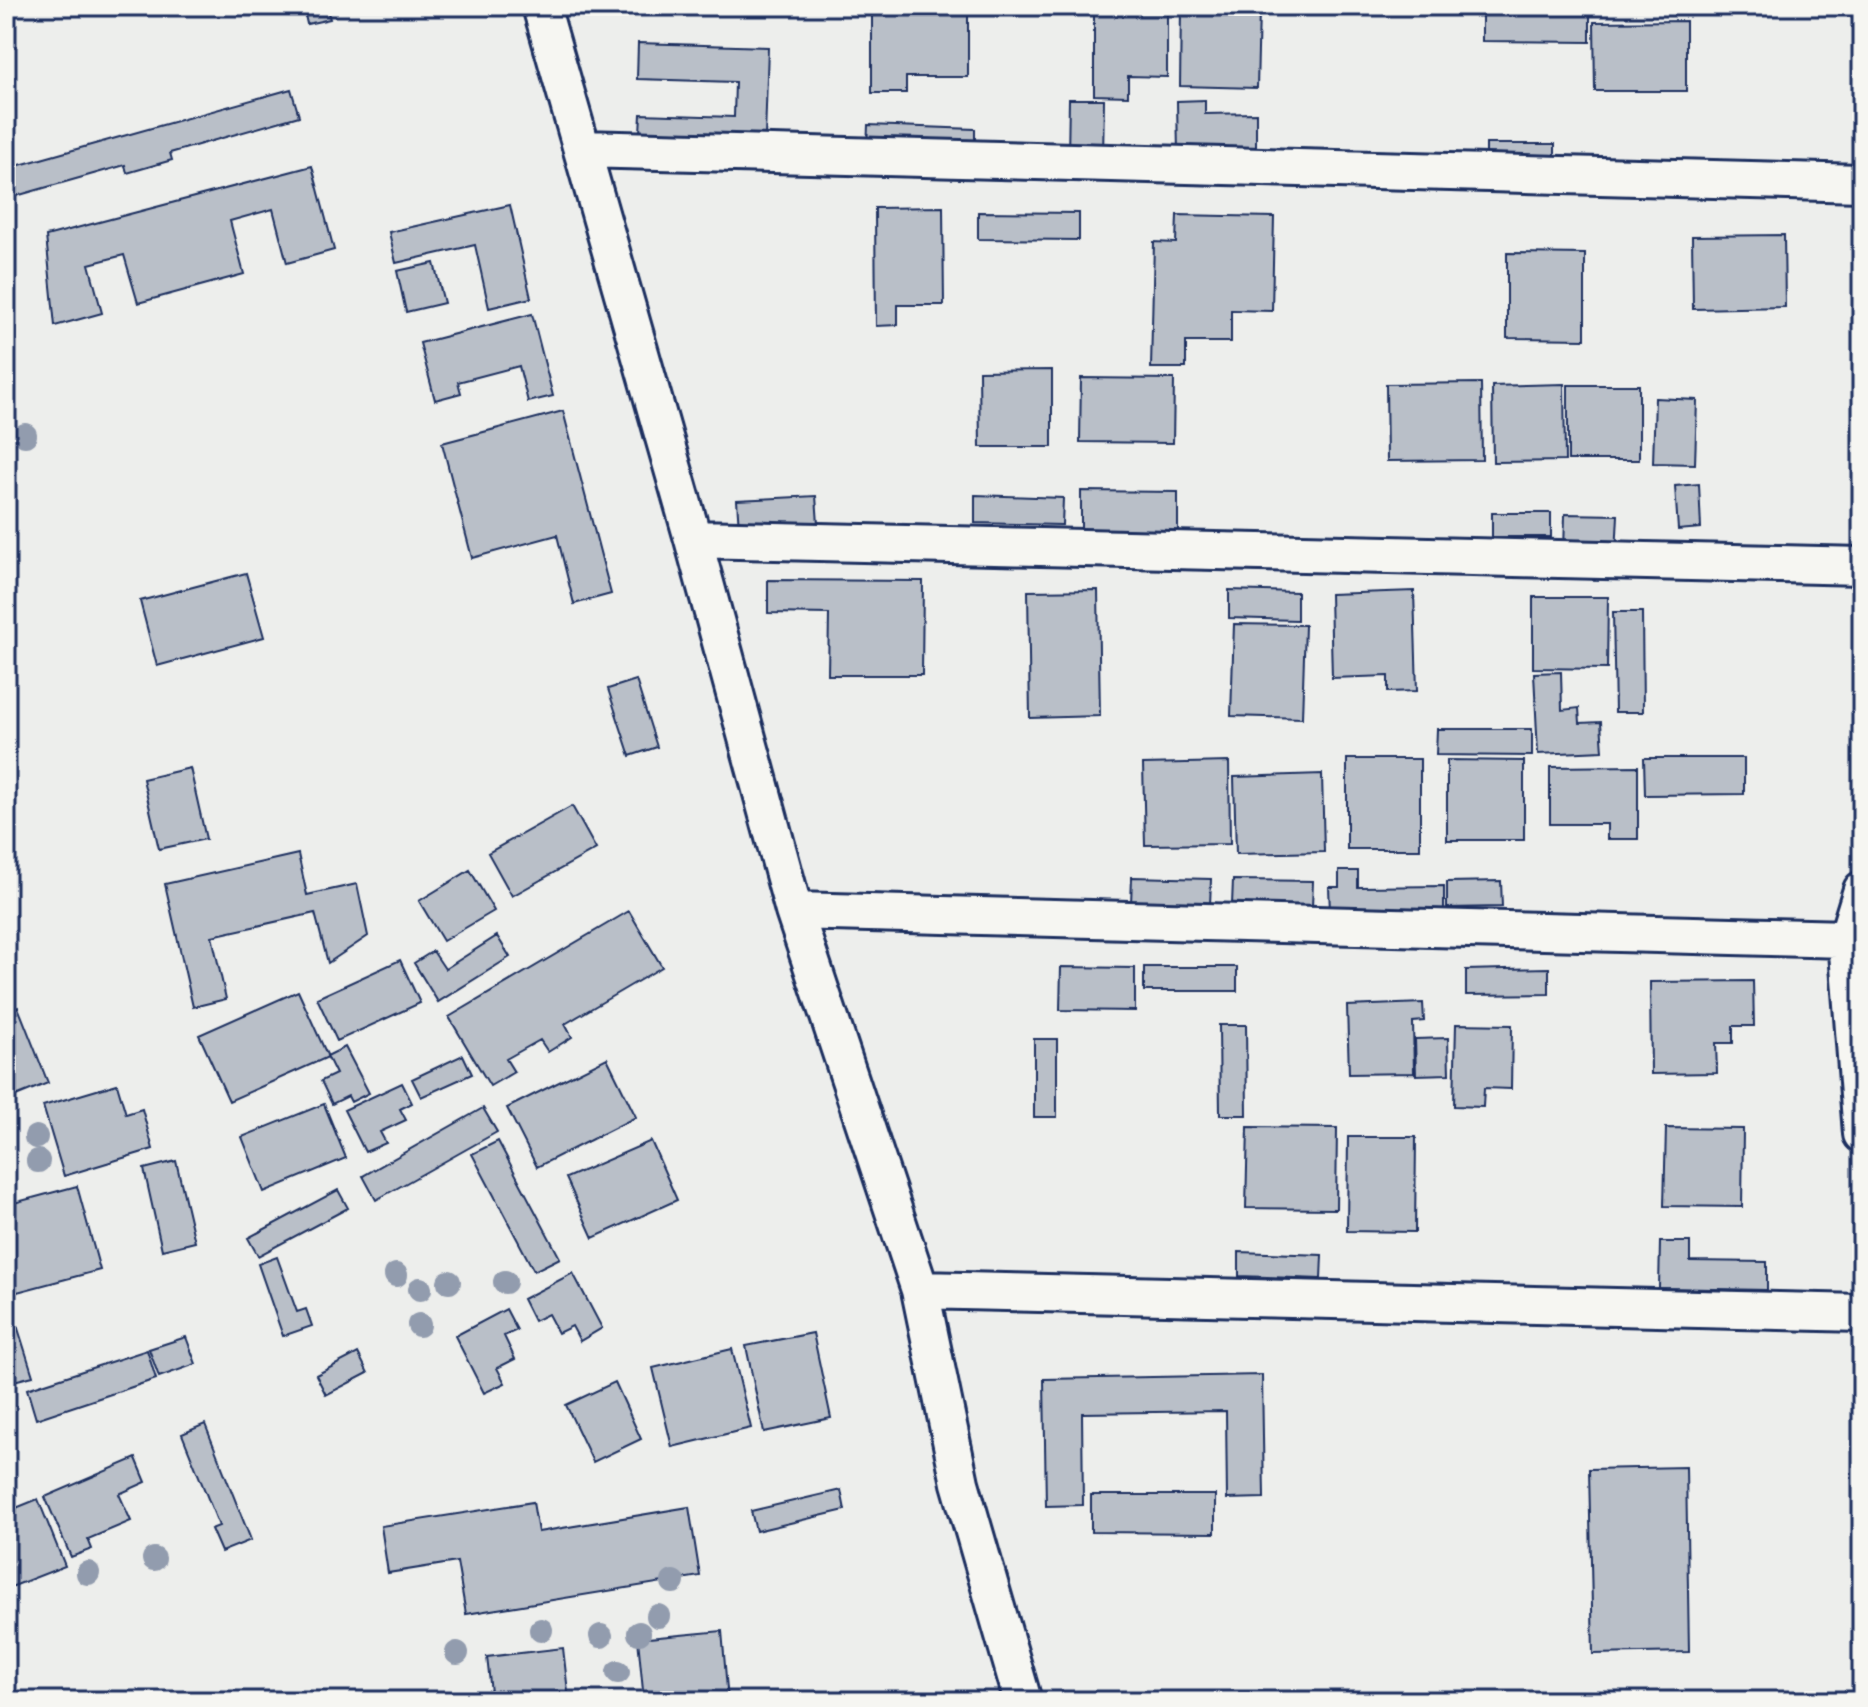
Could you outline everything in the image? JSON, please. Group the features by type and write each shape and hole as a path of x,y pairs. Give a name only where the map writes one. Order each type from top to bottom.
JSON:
{"street":[{"path":"541,6 693,539 794,911 920,1290 960,1483 1023,1701"},
{"path":"582,149 1862,183"},
{"path":"693,539 1862,566"},
{"path":"1862,890 1847,939 1862,1134"},
{"path":"794,911 1847,939"},
{"path":"920,1290 1862,1313"}],"building":[{"path":"303,6 326,6 330,19 307,24"},
{"path":"872,6 968,6 968,77 906,77 906,93 872,93"},
{"path":"1094,7 1167,8 1167,77 1128,76 1128,96 1094,95"},
{"path":"1181,9 1259,11 1257,88 1180,86"},
{"path":"1482,11 1590,12 1590,42 1482,41"},
{"path":"1686,21 1686,91 1595,91 1594,22"},
{"path":"638,43 768,47 765,137 640,133 641,114 734,117 735,82 637,79"},
{"path":"291,89 299,116 170,153 172,160 127,173 125,165 16,196 9,168"},
{"path":"1069,99 1104,99 1103,160 1068,158"},
{"path":"1205,100 1205,114 1256,113 1256,153 1178,154 1177,101"},
{"path":"868,125 975,129 975,152 867,148"},
{"path":"1486,144 1555,144 1555,166 1486,167"},
{"path":"312,166 334,250 287,263 273,209 230,221 244,274 138,303 124,255 89,264 102,313 55,326 46,236"},
{"path":"510,205 531,298 489,308 475,245 396,263 389,232"},
{"path":"943,207 944,305 898,305 898,325 876,326 875,208"},
{"path":"978,212 1079,213 1079,240 978,239"},
{"path":"1177,215 1274,217 1272,311 1231,310 1231,342 1186,342 1186,368 1151,368 1154,242 1176,243"},
{"path":"1784,235 1785,307 1693,309 1692,236"},
{"path":"1507,253 1585,254 1585,339 1507,338"},
{"path":"434,263 444,303 406,312 397,271"},
{"path":"532,314 553,396 528,402 519,366 458,382 461,393 435,400 420,343"},
{"path":"6,330 16,362 6,365"},
{"path":"1052,370 1052,447 980,447 979,371"},
{"path":"1081,378 1174,379 1173,443 1080,442"},
{"path":"1481,383 1482,460 1387,461 1386,384"},
{"path":"1564,384 1565,461 1493,462 1492,386"},
{"path":"1568,385 1639,385 1639,460 1568,460"},
{"path":"1655,398 1697,400 1695,464 1653,463"},
{"path":"563,411 611,594 574,604 557,535 472,558 442,443"},
{"path":"1699,484 1701,528 1678,530 1675,486"},
{"path":"1081,491 1178,492 1178,531 1081,530"},
{"path":"975,495 1063,498 1062,525 975,523"},
{"path":"816,496 818,524 739,529 737,500"},
{"path":"1492,513 1551,513 1551,537 1492,537"},
{"path":"1565,514 1618,515 1616,554 1564,553"},
{"path":"246,573 264,637 157,666 140,601"},
{"path":"768,580 923,581 922,675 828,675 829,614 768,613"},
{"path":"1098,590 1100,716 1030,718 1028,591"},
{"path":"1229,590 1297,592 1297,620 1229,618"},
{"path":"1414,591 1417,691 1388,692 1388,676 1332,678 1330,594"},
{"path":"1533,597 1608,597 1607,669 1533,668"},
{"path":"1613,612 1642,612 1643,712 1615,712"},
{"path":"1234,624 1305,625 1302,718 1231,716"},
{"path":"1561,672 1562,710 1579,708 1580,723 1601,722 1603,751 1538,754 1534,673"},
{"path":"636,680 657,747 630,756 608,689"},
{"path":"1437,729 1532,729 1532,756 1436,755"},
{"path":"1644,758 1744,758 1744,794 1645,795"},
{"path":"1347,759 1420,759 1420,849 1347,849"},
{"path":"1447,760 1524,761 1524,840 1447,840"},
{"path":"1229,762 1230,844 1145,845 1143,764"},
{"path":"1638,766 1638,839 1607,839 1607,824 1550,824 1550,767"},
{"path":"190,768 206,839 159,849 143,779"},
{"path":"1322,774 1324,852 1236,854 1234,777"},
{"path":"6,778 13,795 6,798"},
{"path":"572,806 596,849 512,896 488,853"},
{"path":"298,854 307,895 357,884 368,936 328,963 315,913 212,936 226,999 193,1007 165,884"},
{"path":"470,870 494,911 443,941 419,901"},
{"path":"1339,871 1358,871 1358,887 1444,886 1444,910 1330,911 1329,887 1339,887"},
{"path":"1132,877 1211,879 1210,906 1131,904"},
{"path":"1233,880 1313,881 1312,907 1232,905"},
{"path":"1501,881 1502,907 1447,908 1447,882"},
{"path":"629,911 662,967 565,1024 572,1037 548,1052 540,1040 506,1059 514,1072 490,1086 449,1017"},
{"path":"497,936 510,957 438,1002 414,963 433,951 445,969"},
{"path":"400,960 420,1003 337,1041 317,998"},
{"path":"1061,967 1135,968 1135,1011 1060,1010"},
{"path":"1144,967 1237,967 1237,991 1144,991"},
{"path":"1549,968 1549,994 1466,995 1466,970"},
{"path":"1753,981 1754,1026 1733,1026 1733,1043 1716,1043 1717,1073 1651,1074 1650,982"},
{"path":"298,991 328,1057 229,1101 199,1035"},
{"path":"1423,1003 1424,1021 1413,1022 1414,1073 1349,1074 1347,1006"},
{"path":"18,1007 48,1083 6,1100 6,1012"},
{"path":"1456,1024 1512,1025 1511,1089 1484,1088 1483,1107 1454,1106"},
{"path":"1219,1025 1246,1025 1247,1115 1220,1115"},
{"path":"1448,1038 1449,1074 1416,1075 1415,1039"},
{"path":"1034,1039 1057,1039 1057,1117 1034,1117"},
{"path":"345,1047 369,1093 351,1102 348,1096 332,1104 321,1081 336,1074 327,1056"},
{"path":"463,1055 472,1074 421,1097 412,1079"},
{"path":"607,1058 636,1117 537,1167 507,1108"},
{"path":"402,1083 412,1103 400,1109 406,1120 380,1132 386,1143 365,1152 344,1110"},
{"path":"117,1084 126,1114 142,1109 153,1149 64,1176 43,1106"},
{"path":"324,1104 346,1158 264,1192 242,1137"},
{"path":"483,1108 497,1132 376,1200 363,1176"},
{"path":"1248,1127 1337,1128 1336,1209 1246,1208"},
{"path":"1666,1128 1743,1129 1742,1207 1664,1206"},
{"path":"1348,1137 1416,1137 1415,1232 1347,1231"},
{"path":"498,1141 560,1258 534,1271 472,1154"},
{"path":"651,1141 677,1200 593,1238 566,1178"},
{"path":"176,1161 195,1242 162,1250 144,1169"},
{"path":"77,1186 100,1270 6,1295 6,1205"},
{"path":"338,1190 348,1208 258,1256 248,1238"},
{"path":"1660,1242 1690,1242 1690,1261 1767,1262 1767,1290 1659,1288"},
{"path":"1239,1252 1322,1255 1321,1279 1239,1276"},
{"path":"277,1257 297,1312 306,1309 312,1326 283,1336 258,1264"},
{"path":"573,1273 602,1328 580,1341 572,1326 558,1333 548,1314 534,1321 523,1299"},
{"path":"10,1303 33,1376 6,1383 6,1305"},
{"path":"506,1309 517,1330 504,1336 515,1359 497,1368 505,1383 484,1393 455,1336"},
{"path":"813,1333 831,1418 764,1432 746,1346"},
{"path":"186,1337 196,1364 159,1377 149,1349"},
{"path":"732,1349 751,1428 672,1447 653,1368"},
{"path":"147,1350 156,1379 36,1419 27,1389"},
{"path":"358,1353 368,1373 326,1395 316,1375"},
{"path":"1262,1375 1264,1498 1227,1499 1226,1411 1082,1413 1083,1505 1046,1506 1044,1379"},
{"path":"615,1382 641,1439 593,1462 566,1405"},
{"path":"205,1424 251,1540 221,1552 211,1529 219,1526 182,1434"},
{"path":"136,1458 146,1482 119,1494 131,1521 88,1539 92,1549 71,1557 45,1497"},
{"path":"1686,1467 1689,1652 1593,1654 1589,1469"},
{"path":"841,1490 845,1510 756,1531 751,1511"},
{"path":"1091,1495 1215,1495 1215,1533 1091,1532"},
{"path":"38,1499 65,1566 6,1589 6,1512"},
{"path":"533,1502 538,1532 689,1507 700,1576 466,1614 457,1562 388,1573 381,1526"},
{"path":"722,1631 728,1701 644,1701 638,1639"},
{"path":"563,1648 569,1701 492,1701 487,1657"}]}
